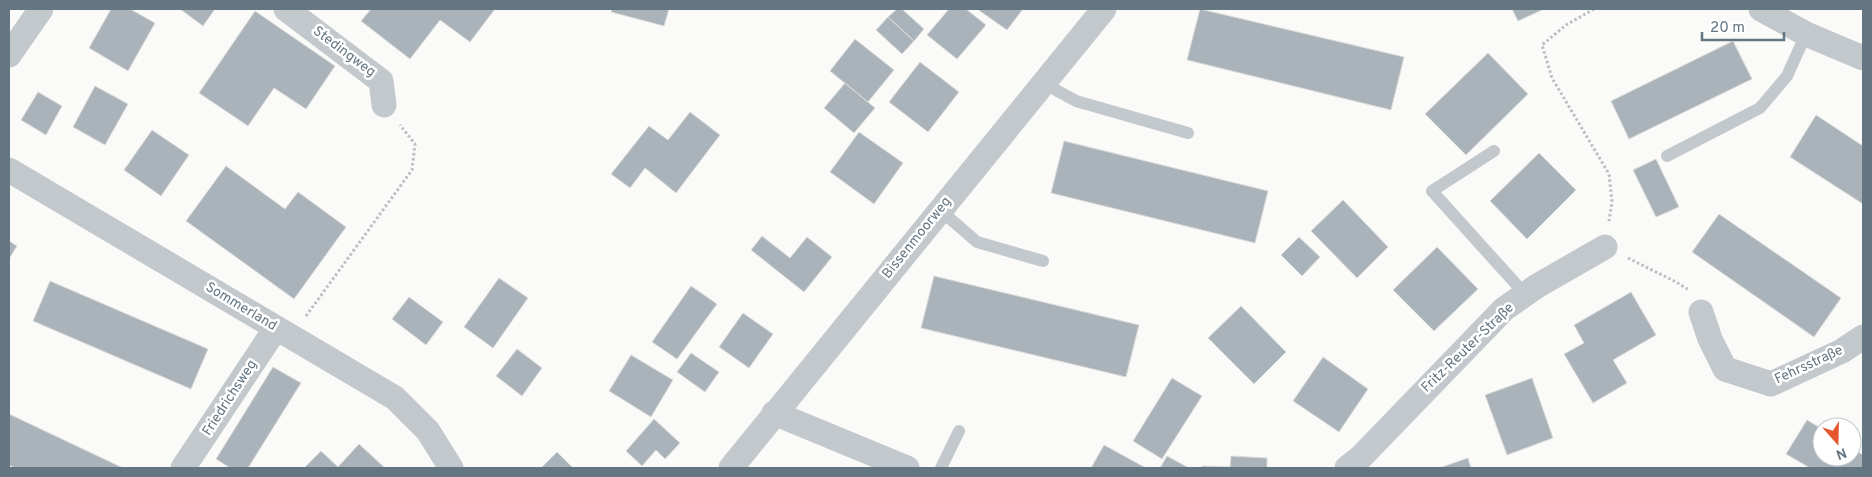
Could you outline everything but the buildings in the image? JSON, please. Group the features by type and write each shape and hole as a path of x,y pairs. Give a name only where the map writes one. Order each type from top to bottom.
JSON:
{"street":[{"path":"9,55 41,9"},
{"name":"Stedingweg","path":"286,9 381,80 384,105"},
{"name":"Bissenmoorweg","path":"731,468 774,412 1104,9"},
{"path":"1761,9 1806,34 1863,58"},
{"name":"Sommerland","path":"9,170 395,398 428,431 451,468"},
{"name":"Fritz-Reuter-Straße","path":"1347,468 1360,458 1504,309 1525,294 1605,247"},
{"name":"Fehrsstraße","path":"1697,302 1710,339 1725,369 1771,384 1842,350 1863,337"},
{"name":"Friedrichsweg","path":"184,468 284,332"},
{"path":"774,412 907,468"}],"lane":[{"path":"1668,156 1760,108 1787,76 1806,34"},
{"path":"1043,84 1076,101 1188,133"},
{"path":"1494,151 1432,191 1525,294"},
{"path":"940,210 977,242 1043,261"},
{"path":"942,468 959,431"}],"path":[{"path":"1594,9 1566,25 1542,45 1552,78 1608,174 1612,202 1605,247 1676,282 1697,302"},
{"path":"284,332 412,170 415,144 384,105"}]}
